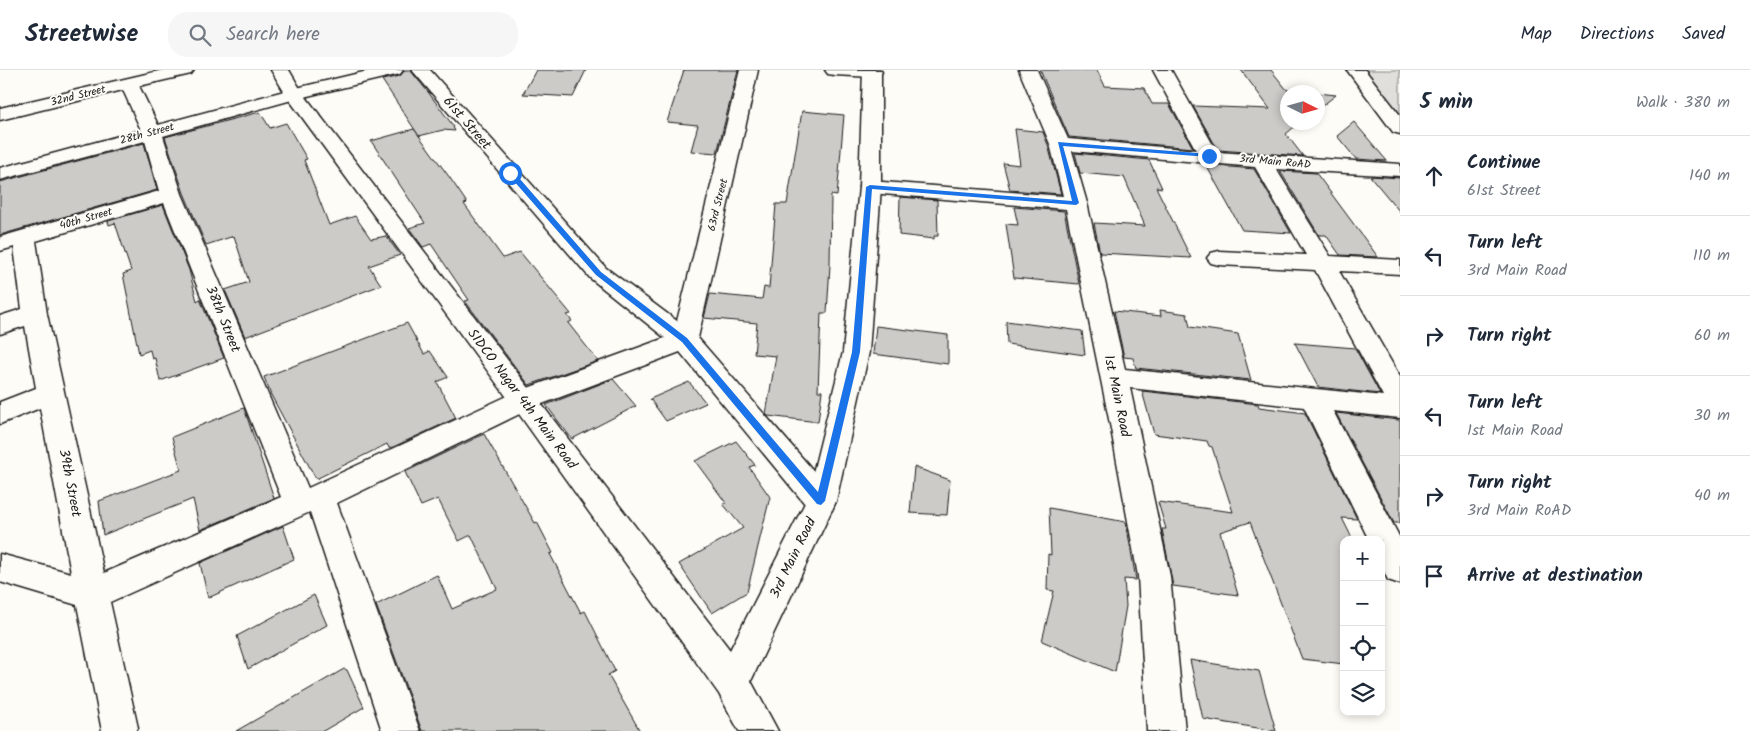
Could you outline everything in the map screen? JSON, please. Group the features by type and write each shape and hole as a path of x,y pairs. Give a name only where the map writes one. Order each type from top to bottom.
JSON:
{"street":[{"name":"32nd Street","path":"0,114 185,70"},
{"name":"SIDCO Nagar 4th Main Road","path":"280,70 294,94 524,400 732,682 759,731"},
{"name":"28th Street","path":"0,174 294,94 394,70"},
{"name":"61st Street","path":"421,70 598,273 685,340 821,501"},
{"name":"63rd Street","path":"685,340 749,70"},
{"path":"834,70 873,71"},
{"name":"1st Main Road","path":"1028,70 1060,144 1076,203 1113,377 1154,576 1166,731"},
{"path":"1162,70 1209,156"},
{"path":"1356,70 1400,128"},
{"name":"3rd Main Road","path":"732,682 821,501 856,352 870,187 873,71"},
{"name":"38th Street","path":"129,83 152,133 171,194 309,500 401,731"},
{"name":"3rd Main RoAD","path":"1060,144 1262,162 1400,170"},
{"path":"1262,162 1323,264 1400,401"},
{"path":"870,187 1076,203"},
{"name":"40th Street","path":"12,240 171,194"},
{"name":"39th Street","path":"12,240 36,314 119,728"},
{"path":"1219,258 1400,268"},
{"path":"0,325 36,314"},
{"path":"0,568 92,594 309,500 524,400 685,340"},
{"path":"1113,377 1400,408"},
{"path":"0,412 52,393"},
{"path":"1313,398 1400,570"}],"shaded area":[{"path":"1364,70 1400,70 1400,118"}],"building":[{"path":"405,70 410,70 454,127 455,131 443,130 419,136 382,80 400,76"},
{"path":"536,70 586,70 573,97 523,94"},
{"path":"684,70 738,70 717,153 691,151 698,125 667,122"},
{"path":"1040,70 1097,70 1105,86 1144,88 1152,104 1169,104 1193,148 1069,137"},
{"path":"1241,70 1271,70 1283,85 1280,85 1280,130 1291,130 1286,134 1303,156 1218,150 1193,106 1270,109"},
{"path":"1325,94 1336,95 1325,104"},
{"path":"802,111 844,115 837,196 831,195 827,313 821,313 818,391 822,391 818,422 768,416 766,414 776,356 754,354 757,323 704,318 710,294 762,299 764,287 769,288 776,204 787,204"},
{"path":"260,112 270,128 286,123 307,159 304,160 329,225 355,216 371,239 386,236 400,255 369,266 381,285 245,337 225,290 249,282 234,236 206,245 184,193 165,137"},
{"path":"1354,122 1387,161 1356,159 1337,136"},
{"path":"414,129 450,178 467,203 464,204 503,258 520,252 571,314 567,315 572,321 568,323 598,361 529,385 465,301 469,300 431,244 423,247 409,228 425,223 371,141"},
{"path":"1015,129 1043,132 1061,194 1010,190 1003,163 1020,165"},
{"path":"144,143 157,190 0,235 0,182"},
{"path":"1075,153 1149,160 1162,188 1156,187 1191,258 1100,253 1094,223 1145,226 1124,177 1080,173"},
{"path":"1206,165 1254,169 1291,233 1242,230"},
{"path":"1280,171 1316,173 1378,257 1340,255 1326,235 1319,235"},
{"path":"1370,176 1400,178 1400,212"},
{"path":"900,197 937,200 938,236 934,236 934,239 899,235"},
{"path":"163,205 189,270 197,301 200,299 224,358 160,381 155,358 152,359 150,350 139,354 123,274 131,271 115,223 109,225 108,221"},
{"path":"1014,207 1064,211 1079,284 1014,278 1006,224 1018,225"},
{"path":"1160,310 1187,314 1190,327 1238,334 1251,380 1136,368 1133,358 1124,357 1114,311 1161,316"},
{"path":"1006,321 1082,331 1085,355 1007,344"},
{"path":"407,323 424,354 430,351 448,377 437,382 456,418 393,447 389,448 387,444 316,479 271,395 264,377"},
{"path":"876,326 948,335 948,364 873,354"},
{"path":"1295,343 1355,348 1380,394 1318,387"},
{"path":"613,379 636,406 572,439 546,405"},
{"path":"689,382 706,403 666,421 650,399"},
{"path":"1142,391 1258,404 1259,407 1305,413 1357,519 1342,518 1351,536 1340,536 1340,664 1302,659 1250,522 1220,532 1238,595 1173,586 1162,529 1166,529 1158,502 1233,512 1212,447 1209,446 1207,441 1154,434"},
{"path":"244,408 274,498 200,530 193,499 103,535 99,501 181,470 172,437"},
{"path":"1336,413 1399,420 1400,523 1394,523"},
{"path":"484,434 535,523 537,522 553,553 550,554 581,613 585,611 615,671 608,675 640,731 422,731 376,605 437,575 452,609 497,589 471,535 459,541 438,499 421,506 405,472"},
{"path":"736,441 755,465 749,467 770,497 747,592 712,613 679,564 743,528 723,504 726,503 695,461"},
{"path":"914,467 950,480 947,515 910,513"},
{"path":"1049,508 1126,522 1136,580 1124,579 1126,606 1115,672 1042,641 1054,591 1047,590 1048,554 1051,555"},
{"path":"283,526 294,559 208,598 200,563"},
{"path":"314,595 327,625 248,669 237,636"},
{"path":"1190,660 1259,671 1276,731 1203,719"},
{"path":"344,669 347,670 364,707 323,731 236,731"}],"route":[{"path":"510,173 598,273 685,340 821,501 856,352 870,187 1076,203 1060,144 1209,156"}]}
